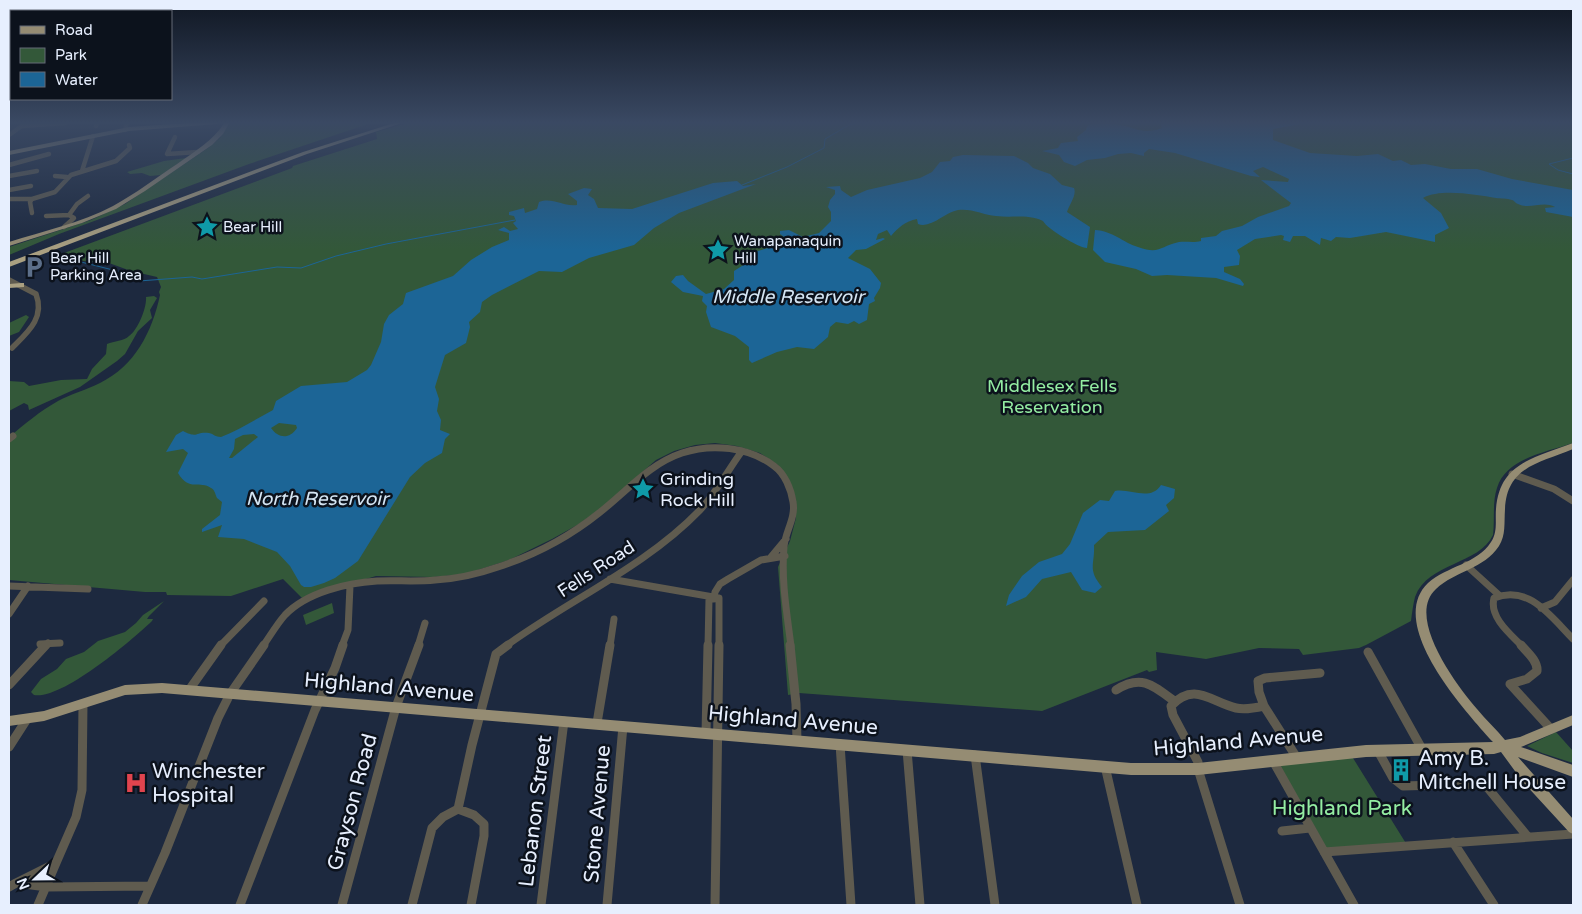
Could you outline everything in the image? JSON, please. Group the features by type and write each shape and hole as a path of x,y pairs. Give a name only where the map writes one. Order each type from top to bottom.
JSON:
{"highway":[{"path":"9,259 259,165"},
{"path":"9,265 274,165"},
{"path":"9,286 21,286"}],"main road":[{"path":"9,244 102,213 125,202 180,165"},
{"path":"1573,446 1525,464 1512,474 1506,482 1502,493 1500,532 1496,543 1487,554 1441,579 1427,592 1421,605 1422,624 1428,642 1459,694 1504,746 1514,762 1573,828"},
{"name":"Highland Avenue","path":"9,721 27,719 133,689 189,690 1168,770 1198,769 1378,750 1504,746 1573,720"},
{"path":"1504,746 1573,771"}],"street":[{"path":"82,171 84,165"},
{"path":"9,199 44,197 56,191 68,177 82,171 109,165"},
{"path":"9,176 37,171"},
{"path":"55,176 68,177"},
{"path":"9,190 31,186"},
{"path":"69,215 77,204 88,196"},
{"path":"32,199 30,202 32,213"},
{"path":"46,216 69,215 74,218 64,227"},
{"path":"9,280 36,294 40,308 39,318 35,324 12,348"},
{"path":"142,905 187,800 218,718 230,694 284,615 296,605 314,597 350,586 376,581 425,581 471,575 497,568 536,553 568,535 611,504 652,468 686,451 723,447 758,455 772,464 789,486 794,510 786,539 785,592 798,717 797,741"},
{"name":"Fells Road","path":"458,809 496,654 518,637 610,579 659,545 701,509 742,451"},
{"path":"1512,474 1550,487 1573,501"},
{"path":"771,557 786,539"},
{"path":"714,599 715,592 720,584 761,560 785,556"},
{"path":"1466,565 1500,596"},
{"path":"610,579 714,599"},
{"path":"1541,608 1558,602 1567,584 1573,580"},
{"path":"9,586 88,589"},
{"path":"9,614 28,586"},
{"path":"240,905 320,701 335,668 348,630 350,586"},
{"path":"1551,729 1510,684 1534,674 1538,667 1533,658 1503,626 1494,613 1492,604 1500,596 1509,594 1523,596 1541,608 1573,639"},
{"path":"714,599 709,599 714,905"},
{"path":"189,690 205,663 223,641 264,601"},
{"path":"597,724 614,619"},
{"name":"Grayson Road","path":"342,905 396,707 414,661 425,623"},
{"path":"9,685 44,644 60,643"},
{"path":"1368,652 1422,749"},
{"path":"1297,758 1264,706 1259,692 1258,681 1265,678 1320,673"},
{"path":"1116,690 1124,684 1134,681 1146,682 1174,701"},
{"path":"1240,905 1198,769 1198,762 1173,715 1171,706 1174,701 1187,694 1202,694 1235,708 1250,709 1264,706"},
{"path":"38,905 81,801 83,704"},
{"path":"9,747 27,719"},
{"name":"Lebanon Street","path":"541,905 564,721"},
{"name":"Stone Avenue","path":"607,905 623,726"},
{"path":"840,744 851,905"},
{"path":"907,750 920,905"},
{"path":"1378,750 1394,778 1403,786 1474,784 1487,787 1528,837"},
{"path":"975,755 995,905"},
{"path":"1272,761 1354,905"},
{"path":"1106,766 1137,905"},
{"path":"412,905 432,828 443,817 458,809 474,815 484,824 484,836 471,905"},
{"path":"1282,831 1310,828"},
{"path":"1324,852 1573,834"},
{"path":"1453,842 1494,905"},
{"path":"12,885 56,863"},
{"path":"12,885 47,887 150,886"}],"green space":[{"path":"152,165 176,165 161,175 150,176 142,173 130,174 127,172"},
{"path":"183,165 247,165 59,234 9,255 9,247 91,220 125,204"},
{"name":"Middlesex Fells Reservation","path":"1573,165 1573,443 1540,453 1518,463 1509,470 1497,488 1493,535 1486,545 1466,559 1431,577 1415,597 1411,621 1366,645 1359,648 1303,655 1299,649 1259,648 1206,659 1156,652 1157,670 1149,672 1147,670 1042,711 799,693 788,695 778,567 790,541 796,518 795,496 778,465 760,453 737,446 715,443 695,445 674,451 656,460 600,509 579,524 509,560 465,574 433,577 376,576 302,598 283,579 231,596 167,595 166,592 145,592 9,580 9,437 51,405 100,383 123,367 140,347 147,335 160,295 161,287 157,277 131,271 109,263 58,259 56,256 292,168 293,166"},
{"path":"154,296 157,298 150,310 152,318 138,331 125,354 117,361 80,387 29,410 28,405 24,403 9,411 9,381 24,382 29,386 61,380 87,379 92,369 106,354 107,344 127,338 136,329 143,312 146,297"},
{"path":"26,315 29,317 19,332 9,336 9,323"},
{"path":"164,601 147,619 153,619 152,621 129,642 96,667 78,679 46,694 34,695 31,692 41,679 57,669 66,659 84,652 98,641 125,632 143,615"},
{"path":"332,603 334,613 306,625 303,615"},
{"path":"1556,732 1573,751 1573,763 1527,746"},
{"name":"Highland Park","path":"1348,750 1407,845 1324,850 1273,760 1297,752"}],"water":[{"name":"Middle Reservoir","path":"938,165 1030,165 1033,168 1050,174 1062,185 1074,188 1074,197 1067,212 1090,227 1087,248 1077,245 1050,229 1043,221 1026,217 996,216 958,210 928,224 918,224 917,219 909,221 891,236 887,230 878,234 876,240 885,239 866,249 856,250 848,258 870,269 881,283 874,298 875,301 869,304 867,320 859,324 854,321 848,324 836,322 830,327 828,337 814,349 797,347 777,352 752,363 749,360 749,347 735,336 711,327 706,312 707,306 702,301 703,296 683,292 671,282 676,276 683,275 706,294 724,289 734,280 734,271 745,264 745,260 754,252 787,239 780,234 780,231 789,230 803,237 819,233 831,221 831,212 828,207 830,200 835,194 835,190 826,187 840,186 841,190 851,197 867,190 920,178 932,172"},
{"path":"1214,165 1428,165 1451,169 1477,169 1512,179 1573,190 1573,217 1546,212 1545,208 1555,207 1546,204 1523,206 1508,199 1459,193 1439,193 1423,198 1441,213 1449,228 1435,235 1435,242 1386,232 1350,238 1336,237 1331,241 1321,238 1320,245 1305,236 1293,236 1290,242 1283,240 1284,236 1281,235 1255,239 1237,250 1240,256 1239,265 1224,267 1224,272 1240,279 1244,284 1243,286 1216,278 1152,276 1136,269 1105,262 1093,250 1095,230 1107,232 1138,247 1156,250 1179,242 1198,242 1201,241 1201,238 1216,236 1222,231 1242,226 1258,217 1289,206 1291,203 1261,180 1288,182 1289,179 1263,167 1253,171 1260,177"},
{"name":"North Reservoir","path":"737,181 743,186 756,184 679,213 654,228 634,245 589,258 562,272 539,271 482,302 480,312 469,322 470,327 466,343 445,355 435,387 439,399 437,411 441,420 440,430 450,434 445,439 442,453 425,463 410,477 358,561 335,578 311,587 304,587 290,566 277,552 244,539 218,537 222,525 202,532 202,529 220,515 222,502 217,498 214,491 207,486 190,484 182,479 178,473 188,453 183,449 166,452 176,435 183,431 194,435 209,433 221,437 273,410 276,401 301,386 347,382 367,370 381,342 384,324 389,315 403,304 406,293 453,276 471,260 492,247 509,240 509,233 498,230 504,227 510,231 518,229 513,223 516,221 514,216 509,215 509,212 524,208 525,213 537,209 539,202 544,201 577,205 577,201 568,194 584,188 592,189 588,195 594,199 598,208 632,209 713,183","holes":["279,423 296,425 297,428 287,436 280,436 271,428","254,434 258,437 232,458 229,458 234,449 235,439 243,435"]},
{"path":"1161,485 1175,489 1174,498 1166,505 1169,511 1145,530 1108,532 1094,545 1093,571 1102,587 1095,593 1082,590 1071,572 1042,579 1026,597 1006,606 1009,595 1022,576 1039,562 1062,554 1070,544 1083,513 1100,500 1109,501 1115,491 1146,494 1156,490"}],"waterway":[{"path":"742,185 792,165"},
{"path":"1550,165 1558,170 1573,174"},
{"path":"65,258 129,274 139,281 192,277 202,279 277,267 301,268 336,256 386,244 515,220"}],"place":[{"name":"Bear Hill","path":"207,227"},
{"name":"Wanapanaquin Hill","path":"718,250"},
{"name":"Bear Hill Parking Area","path":"34,267"},
{"name":"Grinding Rock Hill","path":"643,489"},
{"name":"Amy B. Mitchell House","path":"1401,770"},
{"name":"Winchester Hospital","path":"136,783"}]}
